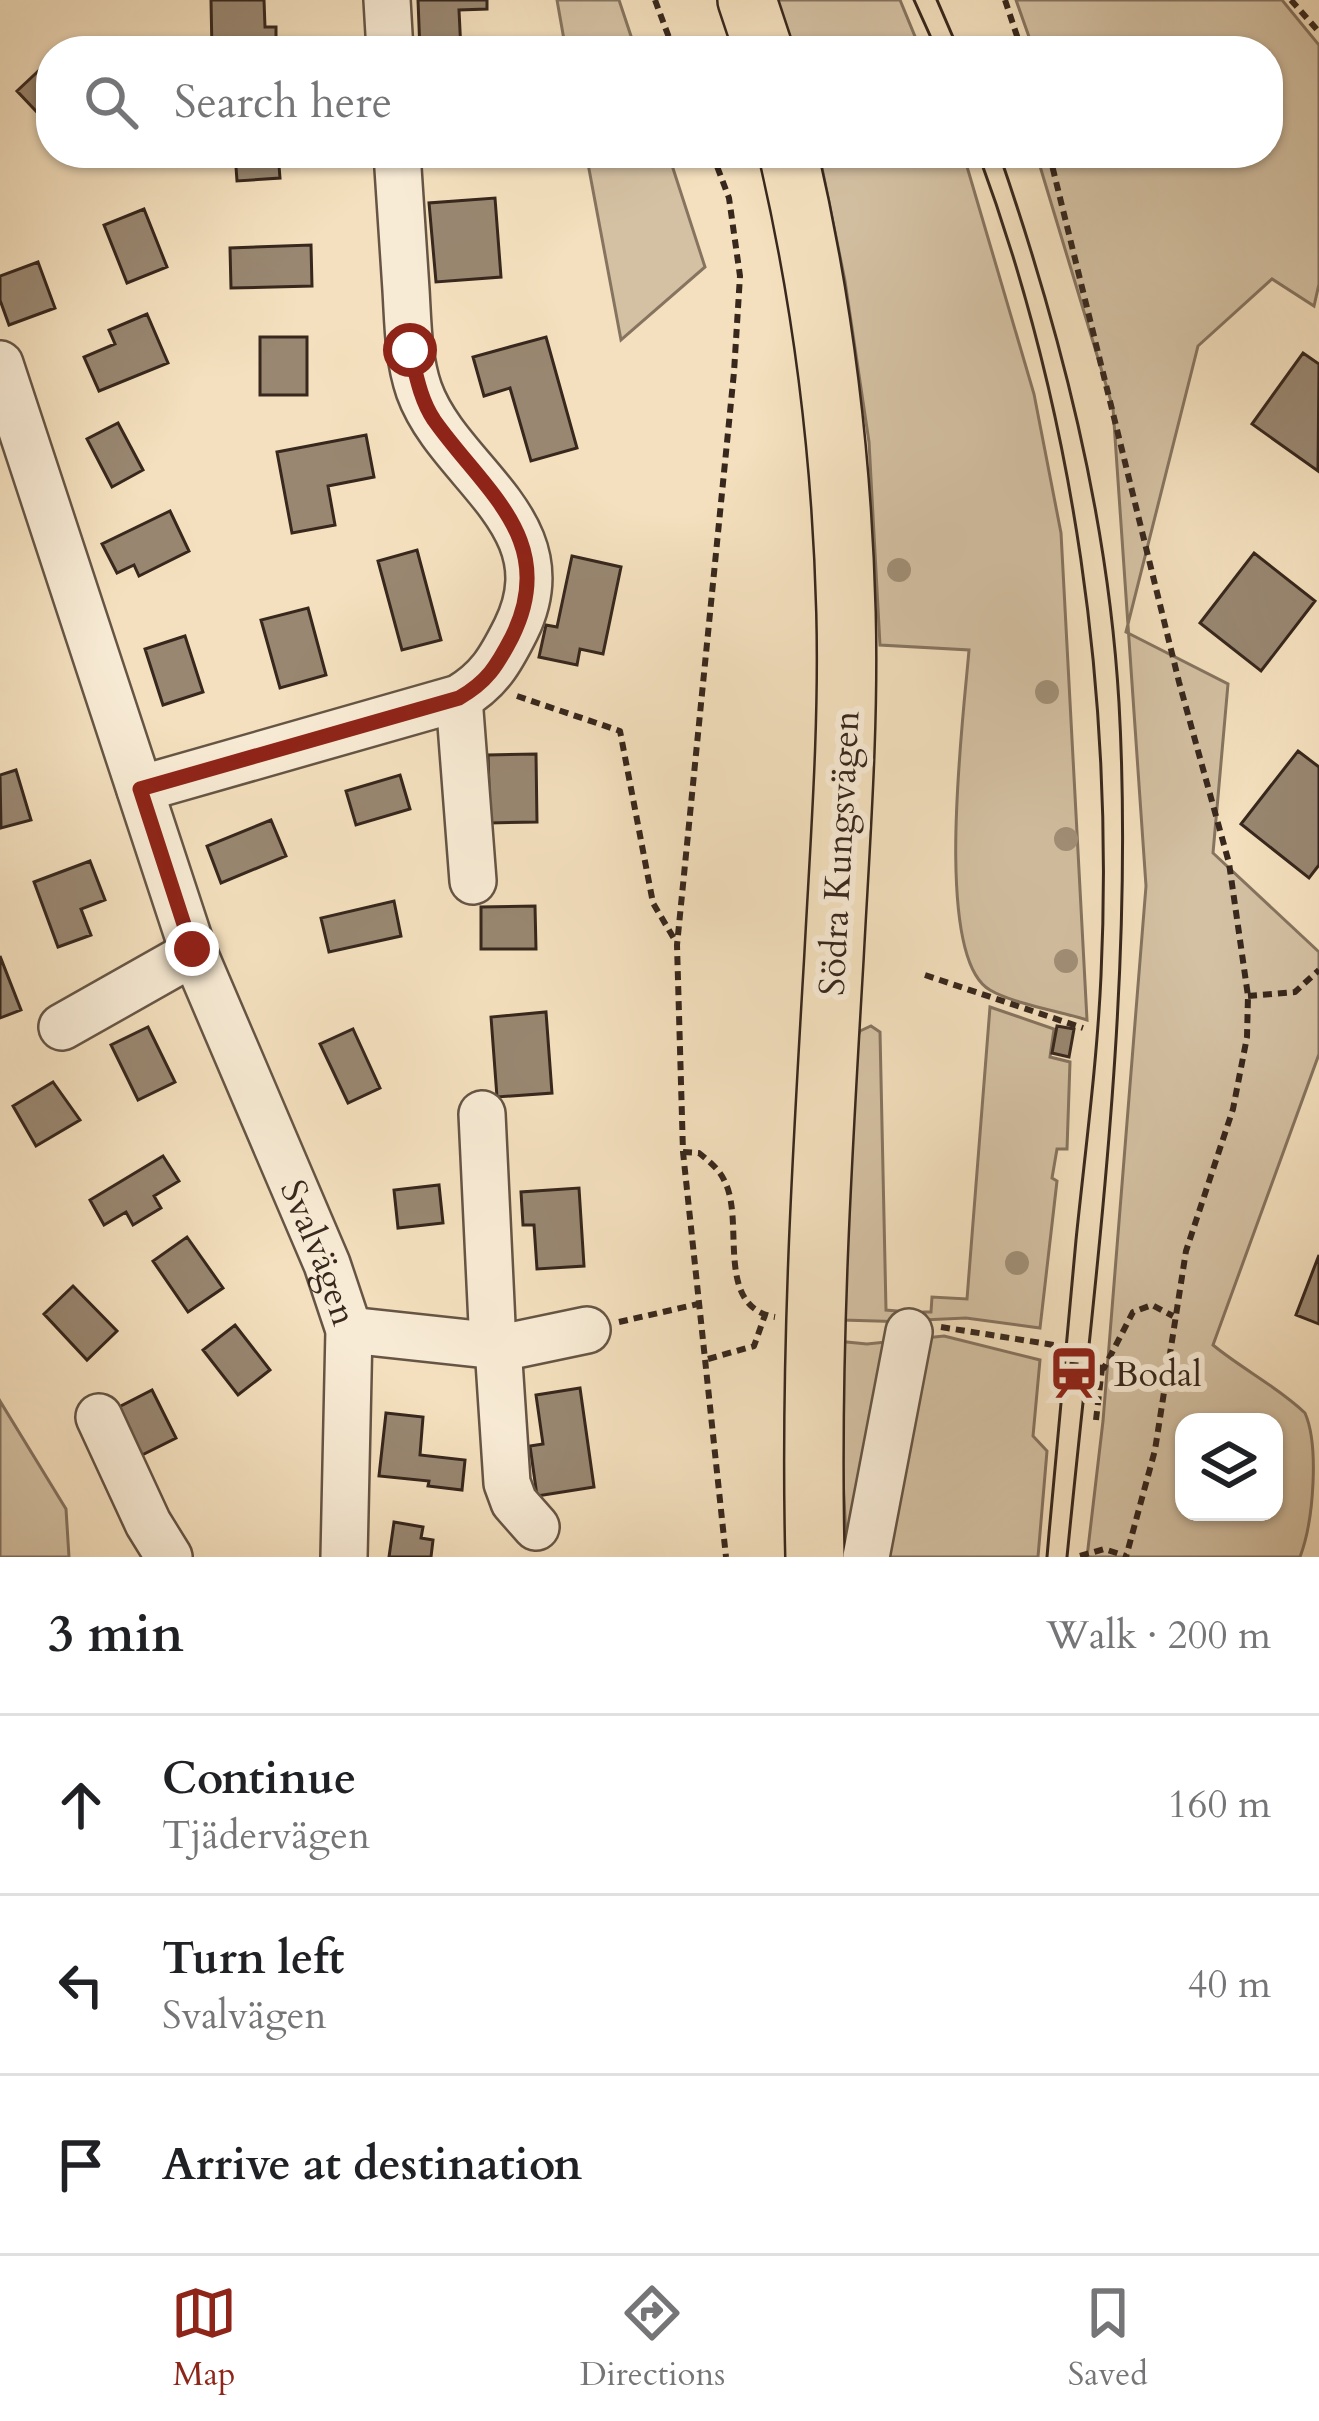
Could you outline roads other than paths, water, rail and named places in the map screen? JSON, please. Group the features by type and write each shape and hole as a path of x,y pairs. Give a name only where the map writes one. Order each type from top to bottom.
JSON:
{"main road":[{"path":"747,0 759,36"},
{"name":"Södra Kungsvägen","path":"791,168 820,308 846,612 846,734 814,1303 815,1557"}],"street":[{"path":"387,0 389,36"},
{"path":"398,168 410,350 419,389 432,417 511,515 524,548 528,583 519,622 471,691 473,881"},
{"name":"Svalvägen","path":"0,364 194,953 327,1264 349,1330 495,1346 587,1330"},
{"path":"140,789 471,691"},
{"path":"62,1027 194,953"},
{"path":"482,1114 505,1471 514,1502 536,1527"},
{"path":"344,1557 349,1330"},
{"path":"866,1557 909,1332"},
{"path":"99,1417 169,1557"}],"tram line":[{"path":"914,0 930,36"},
{"path":"937,0 953,36"},
{"path":"983,168 1012,252 1063,455 1081,558 1101,767 1099,1009 1047,1557"},
{"path":"1004,168 1078,424 1104,563 1119,703 1123,810 1117,1024 1067,1557"}],"place":[{"name":"Bodal","path":"1074,1373"}]}
